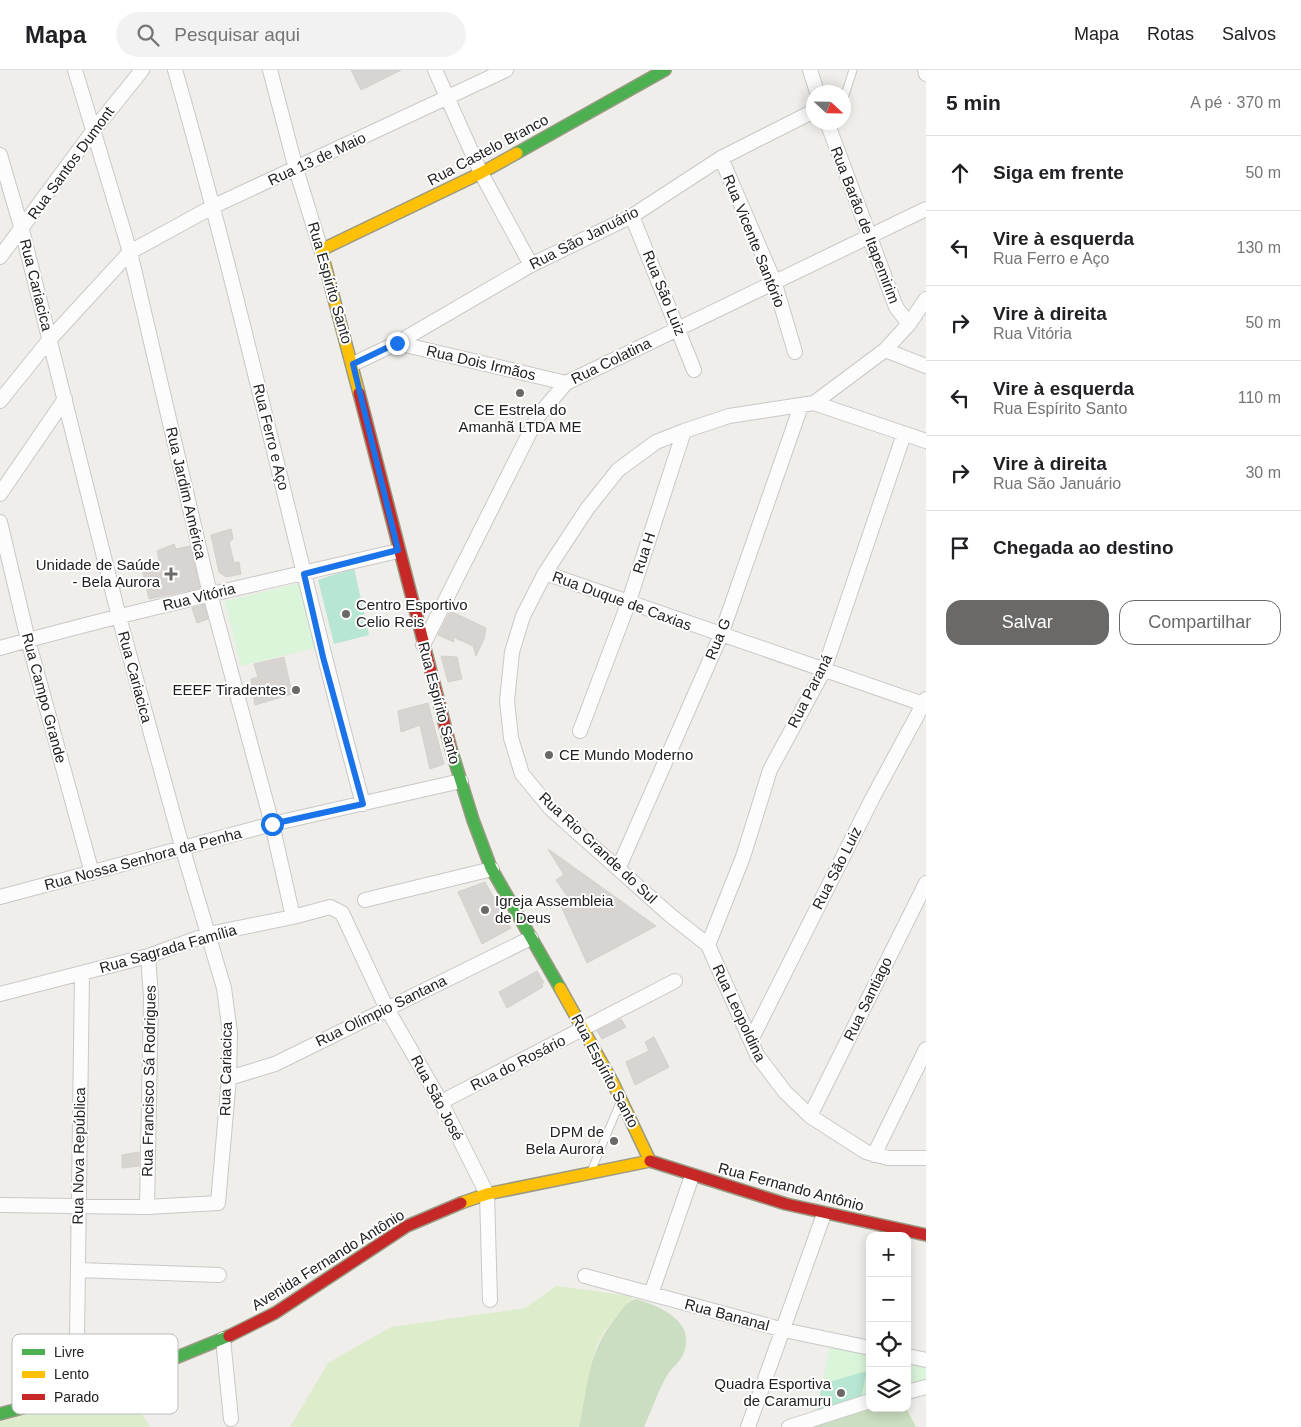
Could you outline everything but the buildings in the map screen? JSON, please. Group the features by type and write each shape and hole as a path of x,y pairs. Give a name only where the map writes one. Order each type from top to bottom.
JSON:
{"street":[{"name":"Rua Jardim América","path":"75,70 130,252 210,594 272,824 294,917"},
{"name":"Rua Santos Dumont","path":"0,257 22,230 93,131 142,70"},
{"name":"Rua Ferro e Aço","path":"175,70 214,206 323,657 363,804"},
{"name":"Rua Espírito Santo","path":"270,70 296,169 353,364 398,550 461,781 492,869 584,1029 650,1161"},
{"path":"435,70 481,173 530,264"},
{"name":"Rua 13 de Maio","path":"0,401 50,339 130,252 214,206 506,70"},
{"name":"Rua Castelo Branco","path":"321,250 481,173 665,70"},
{"path":"810,70 815,85"},
{"path":"925,70 926,74"},
{"name":"Rua São Januário","path":"353,364 397,343 530,264 632,216 721,158 806,115"},
{"name":"Rua Barão de Itapemirim","path":"832,130 896,307 908,324"},
{"name":"Rua Cariacica","path":"0,155 22,230 66,399 119,617 183,850 224,988 230,1033 229,1078 218,1203 147,1206"},
{"name":"Rua Vicente Santório","path":"721,158 774,281 795,352"},
{"name":"Rua Colatina","path":"423,645 538,416 566,383 869,234 926,209"},
{"name":"Rua São Luiz","path":"632,216 694,370"},
{"name":"Rua Rio Grande do Sul","path":"708,945 670,915 619,867 550,808 522,774 511,738 507,700 512,652 523,616 546,573 587,508 618,470 656,442 684,431 729,416 808,404 885,350 908,324 926,299"},
{"name":"Rua Dois Irmãos","path":"397,343 566,383"},
{"path":"885,350 926,366"},
{"path":"0,494 66,399"},
{"path":"808,404 926,441"},
{"name":"Rua G","path":"619,867 721,635 808,404"},
{"name":"Rua H","path":"580,731 628,604 684,431"},
{"name":"Rua Paraná","path":"708,945 743,857 770,770 778,751 824,670 904,434"},
{"name":"Rua Campo Grande","path":"0,522 28,640 92,873"},
{"name":"Rua Vitória","path":"0,648 210,594 304,574 398,550"},
{"name":"Rua Duque de Caxias","path":"546,573 628,604 925,703"},
{"name":"Rua São Luiz","path":"751,1040 872,799 925,703"},
{"name":"Rua Nossa Senhora da Penha","path":"0,897 183,850 272,824 461,781"},
{"path":"365,900 492,869"},
{"name":"Rua Santiago","path":"810,1116 926,883"},
{"name":"Rua Sagrada Família","path":"0,994 148,956 208,934 294,917 330,907 336,909"},
{"name":"Rua São José","path":"336,909 342,913 386,1008 441,1102 488,1194 490,1300"},
{"name":"Rua Olímpio Santana","path":"229,1078 274,1064 531,938"},
{"name":"Rua Leopoldina","path":"708,945 757,1055 775,1081 810,1116 856,1147 874,1155 901,1160 926,1158"},
{"name":"Rua Francisco Sá Rodrigues","path":"147,1206 151,1006 148,956"},
{"name":"Rua Nova República","path":"77,1334 77,1206 82,974"},
{"name":"Rua do Rosário","path":"441,1102 675,981"},
{"path":"874,1155 926,1049"},
{"name":"Avenida Fernando Antônio","path":"178,1357 223,1339 296,1301 407,1226 438,1211 488,1194 650,1161"},
{"name":"Rua Fernando Antônio","path":"650,1161 692,1176 824,1214 926,1236"},
{"path":"651,1294 692,1176"},
{"path":"0,1205 147,1206"},
{"path":"748,1427 824,1214"},
{"path":"78,1270 220,1276"},
{"name":"Rua Bananal","path":"585,1276 784,1330 866,1347"},
{"path":"223,1339 231,1419"},
{"path":"911,1357 926,1360"},
{"path":"911,1391 926,1387"},
{"path":"789,1427 866,1402"}],"lane":[{"path":"848,85 853,70"},
{"path":"590,1172 621,1101"}],"green space":[{"name":"Centro Esportivo Celio Reis","path":"354,568 369,635 334,644 318,580"},
{"path":"300,583 315,648 241,666 225,601"},
{"path":"556,1286 631,1296 633,1300 629,1301 604,1331 596,1347 579,1427 290,1427 328,1363 391,1327 525,1308"},
{"path":"636,1299 655,1306 673,1316 680,1323 685,1332 686,1341 683,1355 664,1380 644,1427 579,1427 594,1355 607,1329 623,1308 630,1301"},
{"path":"830,1343 866,1350 866,1401 817,1413"},
{"path":"911,1360 926,1362 926,1385 911,1389"},
{"name":"Quadra Esportiva de Caramuru","path":"866,1371 860,1402 817,1413 822,1384"},
{"path":"866,1410 866,1412 908,1412 916,1427 812,1427"},
{"path":"28,1414 142,1414 150,1427 0,1427 0,1422"}],"traffic: fast":[{"path":"517,153 665,70"},
{"path":"451,749 473,820 491,868 560,988"},
{"path":"178,1357 229,1336"},
{"path":"0,1414 12,1411"}],"traffic: slow":[{"path":"359,393 321,250 481,173 517,153"},
{"path":"560,988 613,1083 650,1161"},
{"path":"461,1203 487,1194 650,1161"}],"traffic: jam":[{"path":"359,393 451,749"},
{"path":"650,1161 786,1204 926,1235"},
{"path":"229,1336 275,1313 407,1226 461,1203"}],"place":[{"name":"CE Estrela do Amanhã LTDA ME","path":"520,393"},
{"name":"Unidade de Saúde - Bela Aurora","path":"171,574"},
{"name":"Centro Esportivo Celio Reis","path":"346,614"},
{"name":"EEEF Tiradentes","path":"296,690"},
{"name":"CE Mundo Moderno","path":"549,755"},
{"name":"Igreja Assembleia de Deus","path":"485,910"},
{"name":"DPM de Bela Aurora","path":"614,1141"},
{"name":"Quadra Esportiva de Caramuru","path":"841,1393"}],"route":[{"path":"272,824 363,804 323,657 304,574 398,550 353,364 397,343"}]}
